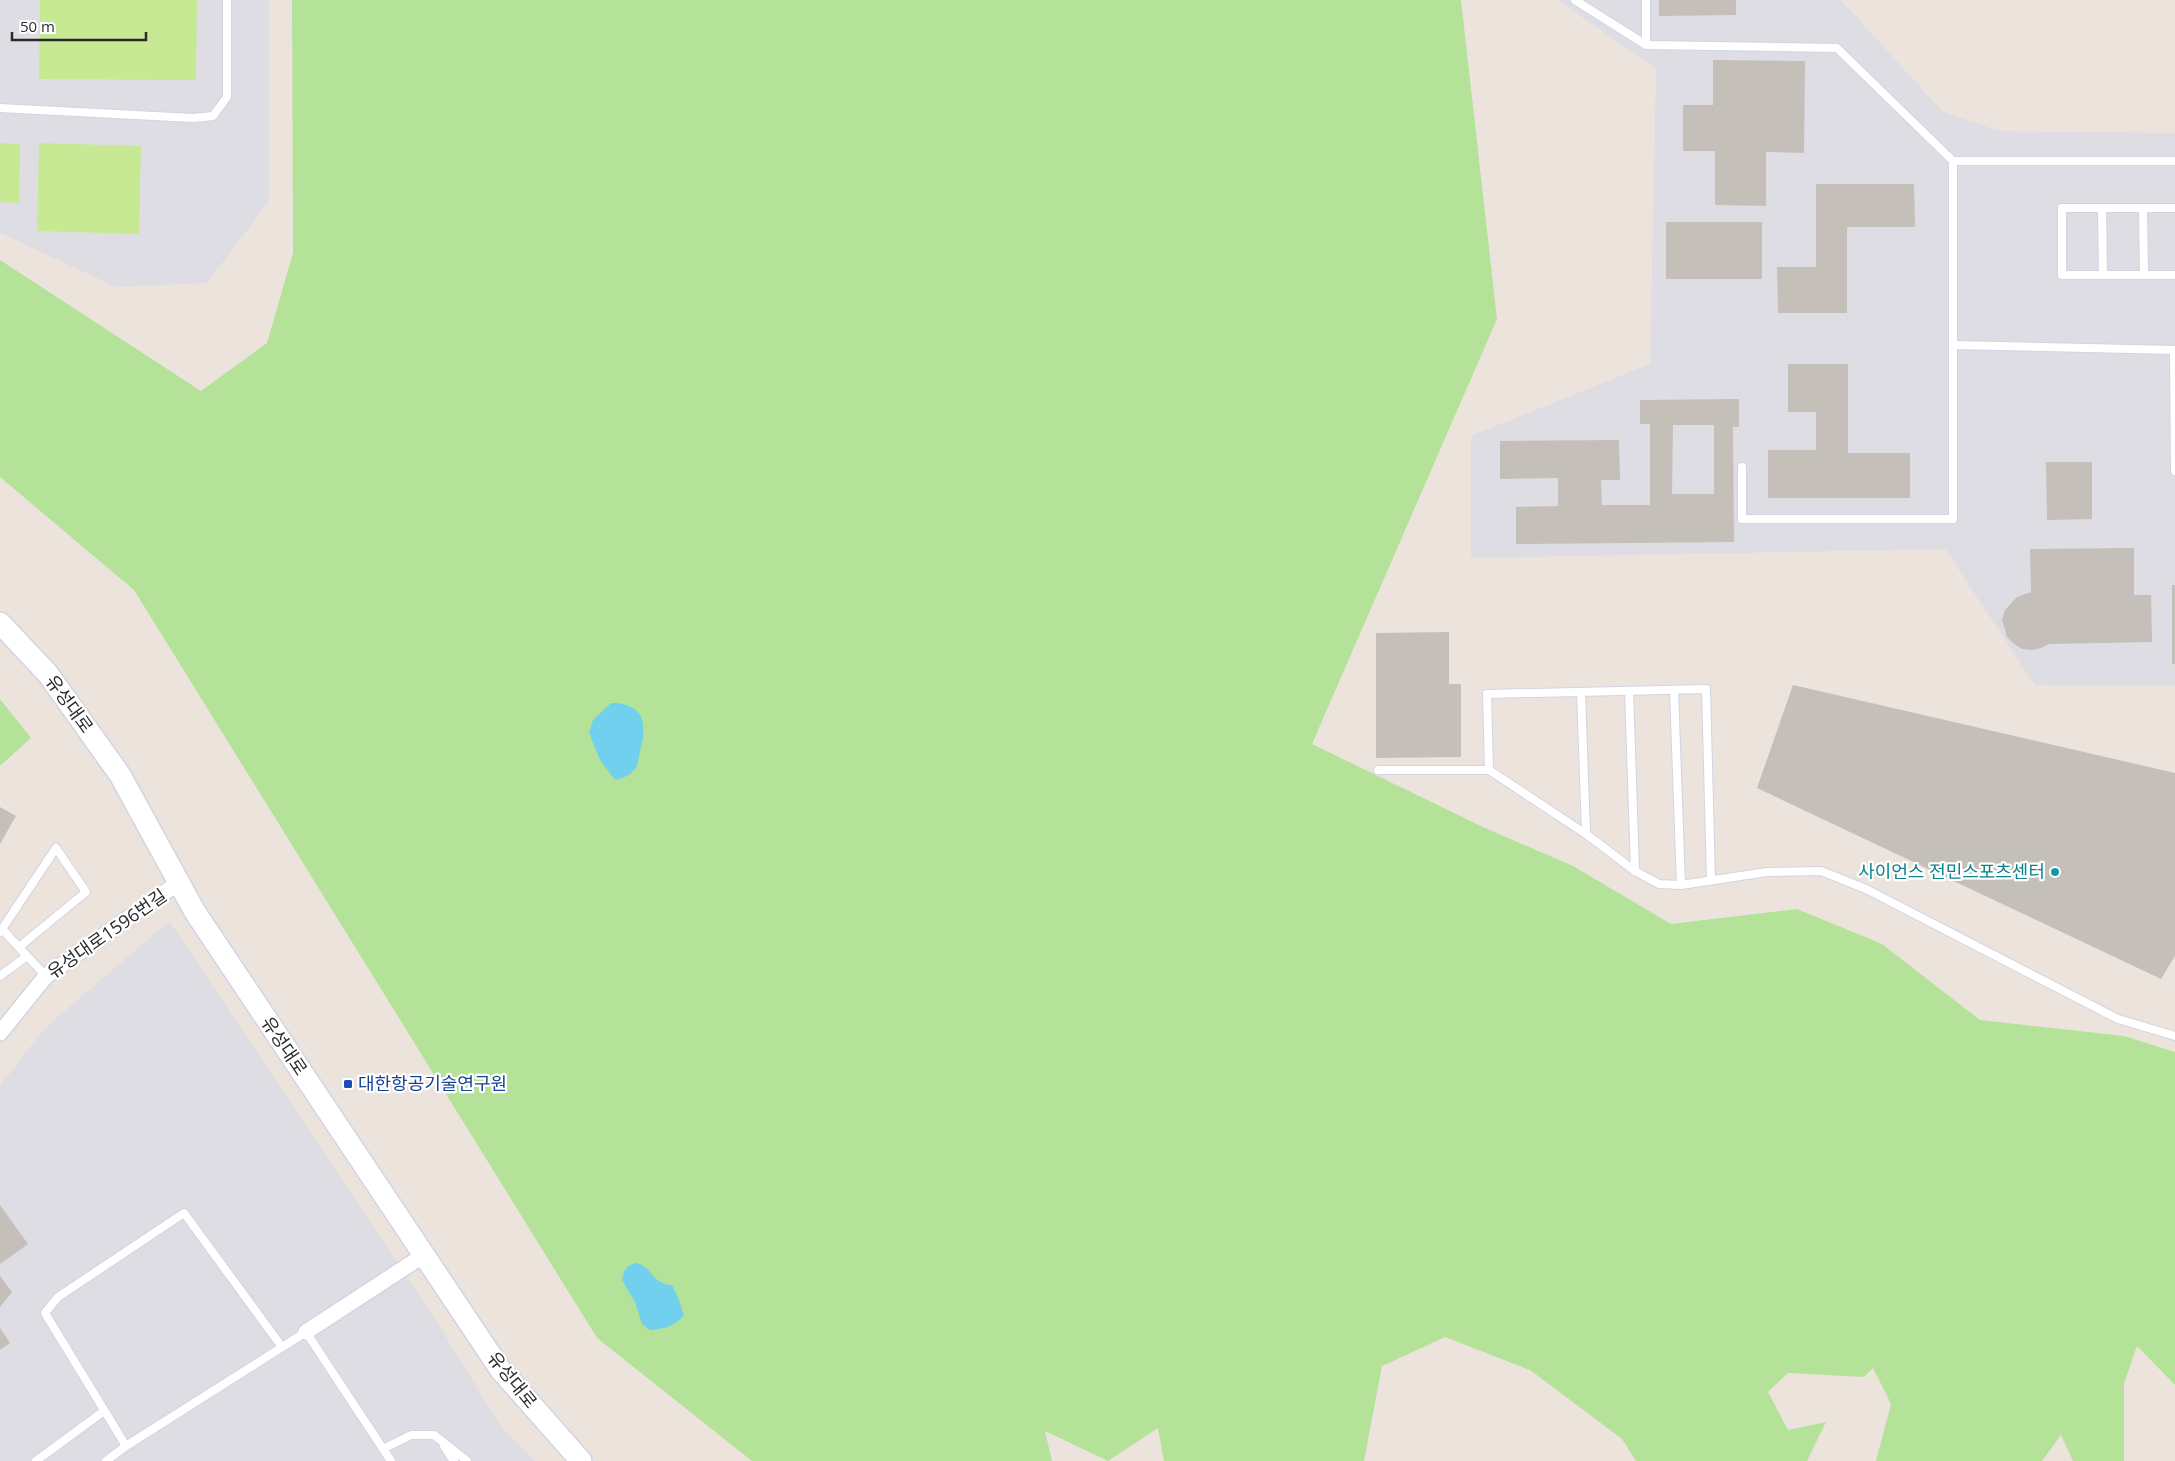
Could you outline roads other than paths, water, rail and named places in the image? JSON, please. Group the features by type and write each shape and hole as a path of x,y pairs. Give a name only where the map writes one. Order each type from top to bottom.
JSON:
{"main road":[{"name":"유성대로","path":"0,623 48,674 120,774 195,912 500,1369 581,1461"}],"street":[{"name":"유성대로1596번길","path":"0,1033 46,976 178,883"},
{"path":"306,1332 424,1255"}],"lane":[{"path":"0,108 193,118 213,116 227,97 226,0"},
{"path":"1577,0 1646,45 1837,48 1953,161 2175,161"},
{"path":"1646,0 1646,45"},
{"path":"1742,468 1742,519 1953,519 1953,161"},
{"path":"2175,208 2062,208 2062,275 2175,275"},
{"path":"2102,208 2103,275"},
{"path":"2144,208 2144,275"},
{"path":"1953,345 2174,350 2175,471"},
{"path":"1489,770 1487,694 1706,689 1711,881"},
{"path":"1674,690 1681,885"},
{"path":"1629,691 1635,871"},
{"path":"1581,692 1586,834"},
{"path":"1378,770 1489,770 1586,834 1635,871 1659,884 1681,885 1767,872 1821,871 1866,889 2118,1019 2175,1036"},
{"path":"19,948 86,892 56,848 1,931 46,976"},
{"path":"0,976 26,956"},
{"path":"126,1446 44,1313 58,1297 184,1213 282,1346"},
{"path":"106,1461 126,1446 306,1332 391,1461"},
{"path":"36,1461 104,1412"},
{"path":"383,1450 411,1435 434,1435 467,1461"},
{"path":"441,1440 454,1461"}],"water":[{"path":"611,703 631,707 641,716 643,724 642,741 636,767 628,775 615,780 600,760 589,733 593,720"},
{"path":"637,1263 642,1265 661,1282 672,1285 684,1316 672,1325 650,1330 642,1324 635,1302 622,1280 626,1268"}],"place":[{"name":"사이언스 전민스포츠센터","path":"2055,872"},
{"name":"대한항공기술연구원","path":"348,1084"}]}
